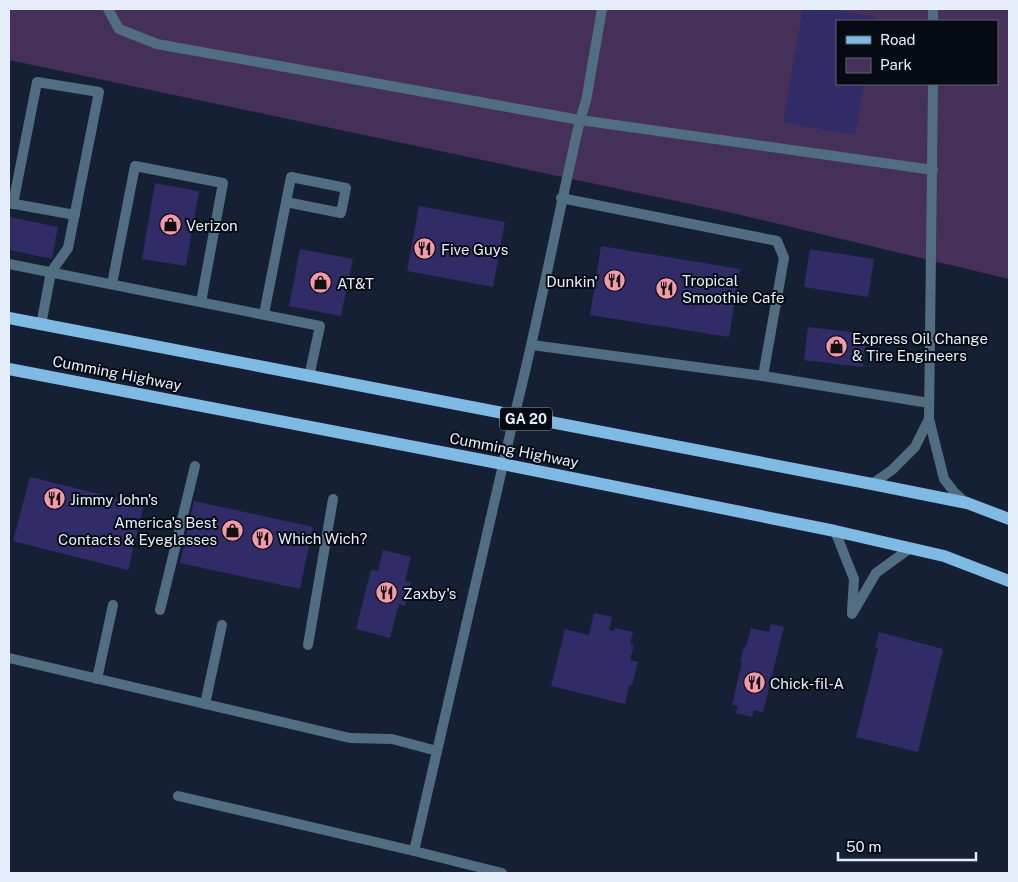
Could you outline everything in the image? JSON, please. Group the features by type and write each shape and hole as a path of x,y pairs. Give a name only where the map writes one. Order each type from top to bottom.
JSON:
{"main road":[{"name":"GA 20","path":"9,318 967,503 1009,519"},
{"name":"Cumming Highway","path":"9,369 835,530 944,556 1009,581"}],"lane":[{"path":"108,9 119,29 157,44 580,120 933,170"},
{"path":"414,851 532,345 561,198 586,101 602,9"},
{"path":"41,325 51,272 68,248 75,215 99,92 37,82 11,203 75,215"},
{"path":"933,85 929,419 944,479 954,492 967,503"},
{"path":"112,284 135,166 223,183 201,302"},
{"path":"264,314 286,202 291,177 346,188 341,212 286,202"},
{"path":"561,198 777,242 784,258 764,376"},
{"path":"9,264 320,326 309,377"},
{"path":"532,345 764,376 929,403"},
{"path":"872,484 892,470 915,447 929,419"},
{"path":"160,610 195,466"},
{"path":"308,646 334,500"},
{"path":"835,530 854,579 852,614 876,573 909,548"},
{"path":"97,679 113,605"},
{"path":"205,704 222,625"},
{"path":"9,658 350,738 392,739 437,751"},
{"path":"178,796 502,873"}],"green space":[{"path":"9,9 1009,9 1009,279 733,213 9,60"}],"building":[{"path":"803,9 829,9 876,17 875,20 836,20 836,85 864,85 855,135 783,122"},
{"name":"Verizon","path":"155,183 199,191 186,266 142,259"},
{"path":"419,206 505,222 493,287 407,271"},
{"path":"9,217 58,227 52,259 9,250"},
{"path":"601,246 740,269 729,337 590,315"},
{"name":"AT&T","path":"300,249 353,259 341,316 289,306"},
{"path":"810,249 874,259 868,297 804,287"},
{"name":"Express Oil Change & Tire Engineers","path":"808,327 867,334 863,367 804,360"},
{"path":"30,477 144,505 128,570 13,541"},
{"path":"194,501 313,527 300,589 180,563"},
{"name":"Zaxby's","path":"383,550 411,557 405,581 411,582 405,606 399,604 390,638 356,629 371,570 378,571"},
{"path":"594,613 612,617 609,630 614,631 615,628 633,632 630,644 634,645 630,660 638,662 632,685 629,685 625,704 551,686 565,629 589,635"},
{"name":"Chick-fil-A","path":"771,624 784,627 763,712 754,710 752,717 736,713 738,706 732,705 742,662 740,662 751,628 769,632"},
{"path":"879,632 943,649 918,752 856,737 878,648 875,648"}],"place":[{"name":"Verizon","path":"170,225"},
{"name":"Five Guys","path":"425,249"},
{"name":"Dunkin'","path":"614,281"},
{"name":"AT&T","path":"321,283"},
{"name":"Tropical Smoothie Cafe","path":"666,289"},
{"name":"Express Oil Change & Tire Engineers","path":"836,347"},
{"name":"Jimmy John's","path":"54,499"},
{"name":"America's Best Contacts & Eyeglasses","path":"233,531"},
{"name":"Which Wich?","path":"262,538"},
{"name":"Zaxby's","path":"387,593"},
{"name":"Chick-fil-A","path":"754,683"}]}
